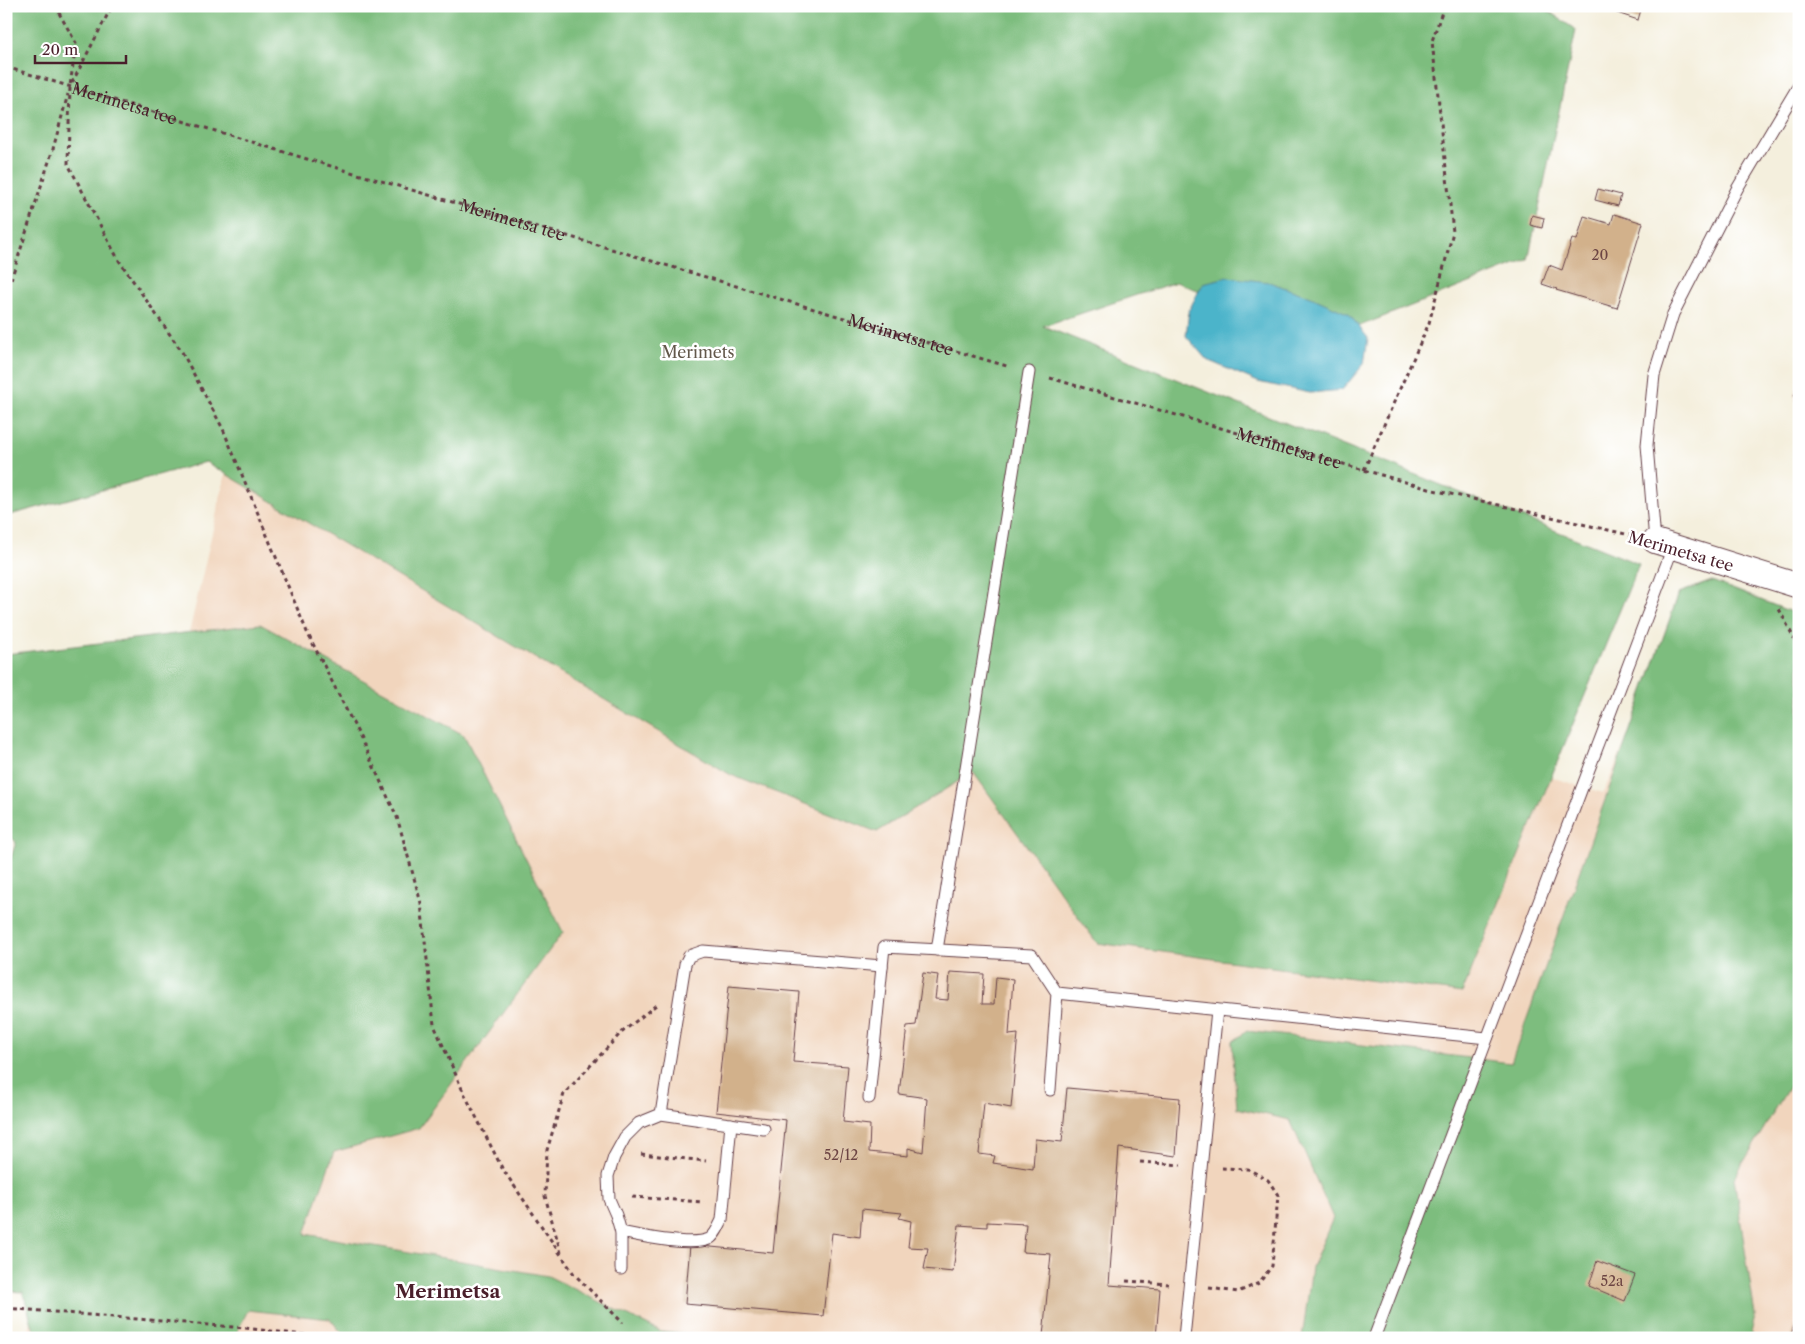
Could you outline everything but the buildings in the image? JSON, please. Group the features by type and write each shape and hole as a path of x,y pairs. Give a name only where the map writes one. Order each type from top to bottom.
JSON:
{"street":[{"name":"Merimetsa tee","path":"1664,544 1799,586"}],"lane":[{"path":"1374,1338 1487,1038 1664,544 1648,445 1654,375 1670,322 1737,188 1799,85"},
{"path":"937,950 1028,372"},
{"path":"868,1098 884,947 1032,955 1056,993 1050,1090"},
{"path":"661,1114 685,964 689,956 703,951 882,966"},
{"path":"1056,993 1487,1038"},
{"path":"1184,1338 1217,1010"},
{"path":"621,1269 621,1232 608,1196 608,1176 625,1137 639,1123 661,1114 764,1129"},
{"path":"621,1232 666,1241 710,1239 722,1220 731,1124"}],"path":[{"path":"55,6 76,43 70,86 68,164 118,259 182,352 224,429 307,632 359,735 396,817 420,903 434,1025 462,1089 502,1168 574,1274 623,1323"},
{"path":"6,295 53,150 70,86 112,6"},
{"path":"1364,470 1430,323 1453,232 1432,41 1444,6"},
{"name":"Merimetsa tee","path":"6,67 307,159 1429,489 1664,544"},
{"path":"562,1256 545,1196 547,1150 564,1094 620,1034 682,983"},
{"path":"617,1152 727,1163"},
{"path":"1126,1281 1238,1292 1259,1283 1272,1266 1278,1195 1268,1180 1248,1169 1140,1162"},
{"path":"608,1196 723,1204"},
{"path":"6,1308 245,1328 329,1338"}],"shaded area":[{"path":"247,381 1603,793 1679,620 1799,657 1799,1338 27,1338"}],"green space":[{"name":"Merimets","path":"6,6 1541,6 1576,30 1528,260 1324,340 1176,282 1043,326 1639,564 1462,993 1097,943 973,772 877,832 731,775 206,462 6,516"},
{"path":"1712,581 1799,615 1799,1070 1734,1178 1755,1315 1750,1338 1302,1338 1312,1267 1333,1218 1290,1120 1237,1108 1232,1042 1247,1031 1511,1063 1679,593"},
{"path":"260,624 464,735 563,932 419,1128 334,1152 305,1234 548,1276 661,1332 742,1338 346,1338 330,1319 248,1310 234,1338 36,1338 23,1292 6,1291 6,873 16,842 6,833 6,654"}],"water":[{"path":"1227,277 1269,282 1311,297 1349,314 1368,338 1364,364 1342,390 1310,393 1258,382 1207,360 1186,336 1189,310 1203,283"}],"district":[{"name":"Merimetsa","path":"448,1291"}]}
